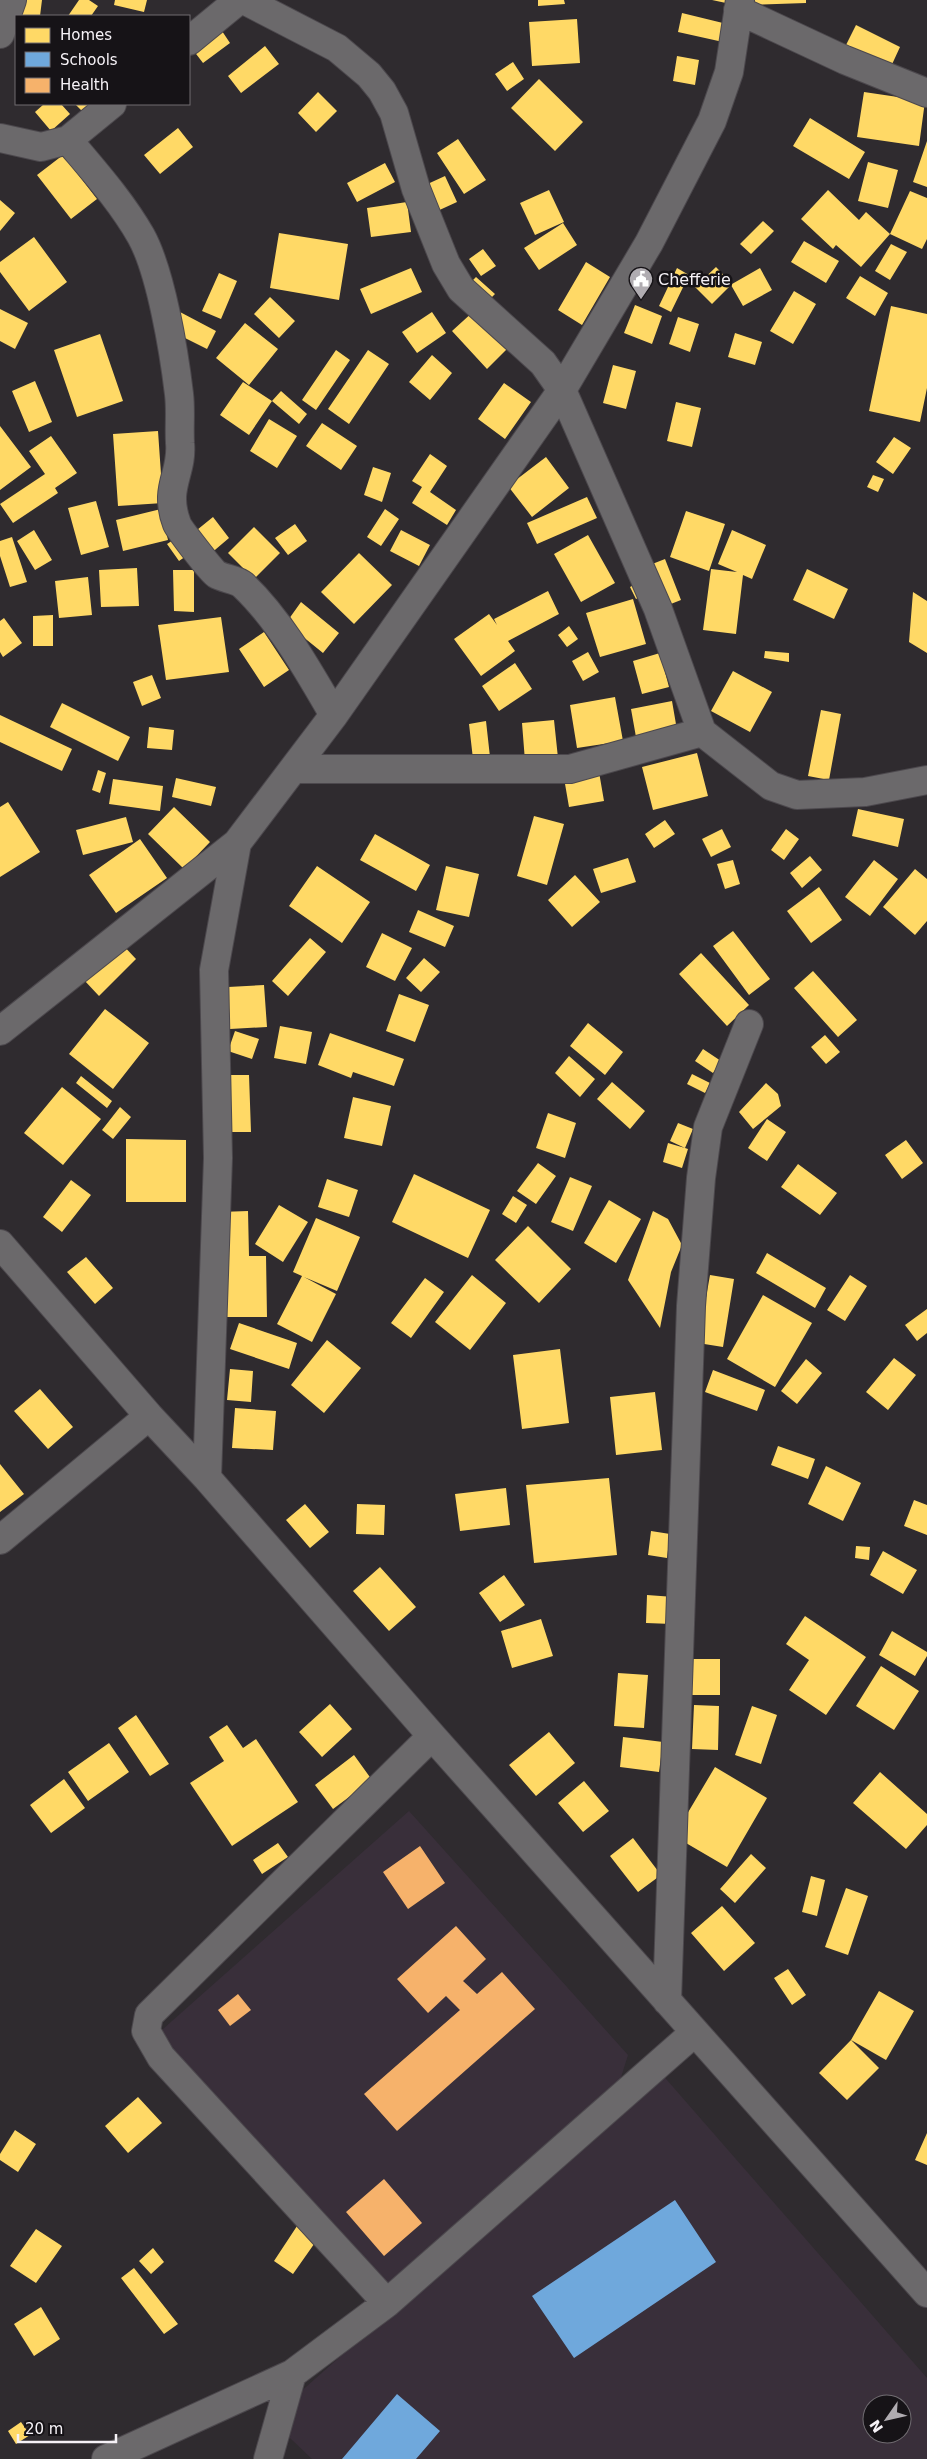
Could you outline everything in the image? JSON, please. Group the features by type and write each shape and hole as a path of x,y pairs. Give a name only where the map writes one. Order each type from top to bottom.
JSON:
{"street":[{"path":"0,34 12,0"},
{"path":"190,40 239,0"},
{"path":"244,0 337,48 369,75 382,91 394,113 416,188 446,264 461,290 542,363 562,390 658,608 702,732 771,786 797,796 865,792 927,780"},
{"path":"0,1031 237,843 334,715 562,390 649,243 712,121 729,72 739,5 845,60 927,93"},
{"path":"0,138 41,147 68,140 111,105"},
{"path":"68,140 114,195 142,238 155,273 167,321 179,396 181,455 172,484 171,504 178,526 214,574 242,584 262,606 308,671 334,715"},
{"path":"294,769 570,768 702,732"},
{"path":"207,1478 218,1158 214,970 237,843"},
{"path":"667,2001 691,1306 700,1188 708,1127 749,1024"},
{"path":"0,1244 149,1416 207,1478 432,1736 927,2293"},
{"path":"0,1540 149,1416"},
{"path":"387,2303 161,2058 146,2031 149,2015 432,1736"},
{"path":"106,2459 292,2374 387,2303 695,2032"},
{"path":"268,2459 292,2374"}],"shaded area":[{"path":"409,1811 628,2055 618,2087 390,2287 154,2037"},
{"path":"660,2072 927,2378 927,2459 312,2459 270,2419"}],"building: Homes":[{"path":"20,0 42,0 40,15 18,15"},
{"path":"79,0 89,0 98,6 92,15 69,15"},
{"path":"115,0 147,0 144,12 114,5"},
{"path":"538,0 564,0 565,4 538,6"},
{"path":"712,0 727,0 726,3"},
{"path":"750,0 806,0 806,3 750,5"},
{"path":"682,13 727,24 723,42 678,32"},
{"path":"577,19 580,63 532,66 529,22"},
{"path":"218,25 230,43 203,63 190,46"},
{"path":"856,25 900,47 888,73 843,51"},
{"path":"265,46 279,64 241,93 228,76"},
{"path":"677,56 699,60 695,85 673,81"},
{"path":"513,62 524,79 507,91 495,74"},
{"path":"539,79 583,122 555,151 511,108"},
{"path":"318,92 337,111 316,132 298,113"},
{"path":"864,92 925,101 919,146 857,137"},
{"path":"43,105 62,105 70,114 51,131 35,112"},
{"path":"76,105 93,105 84,113"},
{"path":"810,118 865,152 849,179 793,146"},
{"path":"178,128 193,147 160,174 144,155"},
{"path":"458,139 486,180 464,194 437,153"},
{"path":"927,141 927,187 913,182"},
{"path":"63,155 97,199 71,219 37,175"},
{"path":"868,162 898,170 888,208 858,201"},
{"path":"385,163 395,182 357,202 347,183"},
{"path":"445,176 457,202 433,213 421,187"},
{"path":"549,190 564,222 535,235 520,203"},
{"path":"828,190 859,220 866,212 890,234 861,267 836,245 833,249 801,219"},
{"path":"910,191 927,198 927,239 922,249 890,234"},
{"path":"0,200 15,213 0,231"},
{"path":"407,202 411,232 371,237 367,208"},
{"path":"763,221 774,231 751,254 740,244"},
{"path":"563,223 577,245 539,270 524,248"},
{"path":"279,233 348,244 339,300 270,288"},
{"path":"34,237 67,282 29,311 0,272 0,262"},
{"path":"804,241 839,261 826,283 791,262"},
{"path":"891,244 907,252 890,280 875,271"},
{"path":"483,249 496,266 481,276 469,259"},
{"path":"586,262 610,277 582,325 558,310"},
{"path":"716,267 732,284 760,268 772,290 743,306 731,285 712,304 695,287"},
{"path":"411,268 422,292 371,314 360,289"},
{"path":"677,268 689,275 671,312 659,306"},
{"path":"219,273 237,281 221,319 202,311"},
{"path":"860,276 888,293 875,316 846,298"},
{"path":"476,277 495,294 487,302 469,284"},
{"path":"794,291 816,304 793,344 770,331"},
{"path":"270,297 295,321 279,338 254,314"},
{"path":"635,305 662,316 652,344 624,333"},
{"path":"891,306 927,314 927,388 920,422 869,411"},
{"path":"0,309 28,323 15,349 0,341"},
{"path":"474,311 508,348 487,369 452,331"},
{"path":"180,312 216,331 207,349 171,331"},
{"path":"432,312 446,333 417,353 402,332"},
{"path":"678,317 699,324 690,352 669,344"},
{"path":"245,323 278,349 249,385 216,358"},
{"path":"735,333 762,342 755,365 728,357"},
{"path":"100,334 123,401 77,417 54,350"},
{"path":"336,350 350,360 316,410 302,400"},
{"path":"368,350 389,364 349,424 328,409"},
{"path":"432,355 452,373 430,400 409,382"},
{"path":"613,365 636,371 626,409 603,403"},
{"path":"35,381 52,422 29,432 12,391"},
{"path":"243,382 272,401 249,435 220,415"},
{"path":"504,383 531,402 505,439 478,419"},
{"path":"281,391 307,414 299,424 272,401"},
{"path":"676,402 701,408 692,447 667,441"},
{"path":"269,419 297,436 277,468 250,451"},
{"path":"322,423 357,446 341,470 306,446"},
{"path":"0,426 31,467 0,490"},
{"path":"158,431 163,503 118,506 113,434"},
{"path":"51,436 77,473 55,488 58,493 13,523 0,504 45,474 29,451"},
{"path":"894,437 911,448 893,474 876,462"},
{"path":"430,454 447,466 430,492 456,510 447,525 412,503 422,487 412,481"},
{"path":"546,457 569,488 532,517 508,486"},
{"path":"373,467 391,473 382,502 364,495"},
{"path":"873,475 884,479 878,492 867,487"},
{"path":"587,497 597,518 537,544 527,523"},
{"path":"96,501 109,547 81,555 68,508"},
{"path":"161,509 168,540 123,551 116,520"},
{"path":"385,509 399,519 381,546 367,537"},
{"path":"686,511 725,524 709,571 670,557"},
{"path":"213,517 229,538 209,555 192,534"},
{"path":"295,524 307,541 288,555 275,538"},
{"path":"254,527 280,553 254,579 228,553"},
{"path":"34,530 52,560 35,570 17,541"},
{"path":"401,530 430,545 419,566 390,551"},
{"path":"732,530 766,545 752,579 743,575 736,634 703,630 711,569 737,572 718,564"},
{"path":"588,535 615,583 581,602 554,554"},
{"path":"12,537 27,582 10,587 0,556 0,541"},
{"path":"178,537 189,554 179,561 167,544"},
{"path":"359,553 392,585 354,624 321,592"},
{"path":"665,559 681,600 658,609 642,568"},
{"path":"137,568 139,606 101,607 99,570"},
{"path":"807,569 848,589 834,619 793,600"},
{"path":"173,570 194,570 194,612 174,611"},
{"path":"88,577 92,615 59,618 55,581"},
{"path":"639,582 645,594 636,599 630,587"},
{"path":"548,591 559,614 508,641 515,651 481,676 454,639 489,614 497,625 494,619"},
{"path":"913,592 927,601 927,653 909,642"},
{"path":"633,599 646,644 600,657 586,613"},
{"path":"301,602 339,633 323,653 286,623"},
{"path":"53,615 53,646 33,646 33,616"},
{"path":"221,617 229,672 166,680 158,625"},
{"path":"4,618 22,643 3,657 0,652 0,621"},
{"path":"569,626 578,639 567,647 558,635"},
{"path":"264,632 289,670 264,687 239,649"},
{"path":"765,651 789,653 789,662 764,658"},
{"path":"588,652 599,672 583,681 572,661"},
{"path":"660,653 669,687 642,694 633,661"},
{"path":"515,663 532,689 499,711 482,686"},
{"path":"733,671 772,692 750,732 711,711"},
{"path":"152,675 161,698 142,706 133,682"},
{"path":"615,697 623,741 577,748 570,705"},
{"path":"672,701 677,730 636,737 631,709"},
{"path":"62,703 130,737 118,761 50,727"},
{"path":"821,710 841,714 829,780 808,776"},
{"path":"0,715 72,749 62,771 0,742"},
{"path":"554,720 558,758 525,761 522,723"},
{"path":"486,721 490,757 473,759 469,724"},
{"path":"149,727 174,730 172,750 147,748"},
{"path":"697,753 708,796 653,810 642,767"},
{"path":"98,770 106,773 100,793 92,790"},
{"path":"599,772 604,801 569,807 564,778"},
{"path":"176,778 216,787 211,806 172,797"},
{"path":"113,779 163,786 160,811 109,804"},
{"path":"8,802 40,852 0,877 0,807"},
{"path":"174,807 210,842 184,869 148,834"},
{"path":"858,809 904,819 898,847 852,836"},
{"path":"534,816 564,824 547,885 517,876"},
{"path":"126,817 133,842 83,855 76,830"},
{"path":"665,820 675,834 654,848 645,834"},
{"path":"722,829 731,847 711,857 702,839"},
{"path":"786,829 799,839 784,860 771,850"},
{"path":"375,834 430,865 416,891 360,860"},
{"path":"140,839 167,878 116,913 89,875"},
{"path":"810,856 822,870 802,888 790,873"},
{"path":"628,858 636,882 601,893 593,869"},
{"path":"733,860 740,884 725,889 717,864"},
{"path":"874,860 898,879 870,916 845,897"},
{"path":"317,866 370,902 342,943 289,906"},
{"path":"446,866 479,874 469,917 436,910"},
{"path":"915,869 927,879 927,921 915,935 883,907"},
{"path":"575,875 600,902 572,927 548,900"},
{"path":"819,887 842,920 811,943 787,911"},
{"path":"418,910 454,926 445,947 409,932"},
{"path":"733,931 770,979 749,995 713,946"},
{"path":"382,933 412,948 395,981 366,967"},
{"path":"310,938 326,952 288,996 272,981"},
{"path":"121,943 136,959 99,996 84,980"},
{"path":"701,953 749,1005 727,1026 679,974"},
{"path":"424,958 440,972 421,992 406,978"},
{"path":"813,971 857,1020 838,1037 794,988"},
{"path":"264,985 267,1027 230,1029 228,987"},
{"path":"399,994 429,1005 415,1042 386,1031"},
{"path":"105,1009 149,1043 113,1089 69,1054"},
{"path":"588,1023 623,1052 605,1075 570,1046"},
{"path":"280,1026 312,1032 306,1064 274,1058"},
{"path":"235,1031 259,1039 252,1059 228,1051"},
{"path":"330,1033 404,1059 394,1086 353,1072 351,1078 318,1065"},
{"path":"825,1035 840,1052 826,1064 811,1047"},
{"path":"703,1049 721,1061 713,1073 695,1061"},
{"path":"569,1056 595,1079 580,1097 555,1073"},
{"path":"692,1074 710,1083 705,1093 687,1084"},
{"path":"225,1075 249,1075 251,1132 226,1132"},
{"path":"81,1076 112,1101 107,1108 76,1083"},
{"path":"612,1082 645,1111 630,1129 597,1099"},
{"path":"766,1083 778,1094 781,1106 753,1129 739,1112"},
{"path":"62,1087 101,1119 63,1165 24,1133"},
{"path":"353,1097 391,1106 382,1146 344,1138"},
{"path":"120,1107 131,1117 113,1139 102,1130"},
{"path":"548,1113 576,1123 565,1158 536,1148"},
{"path":"767,1119 786,1132 767,1161 748,1148"},
{"path":"678,1123 693,1129 685,1148 670,1141"},
{"path":"126,1139 186,1140 186,1202 126,1202"},
{"path":"906,1140 923,1163 902,1179 885,1155"},
{"path":"668,1143 688,1149 682,1168 663,1162"},
{"path":"538,1163 556,1176 536,1204 517,1191"},
{"path":"798,1164 837,1193 820,1215 781,1187"},
{"path":"414,1174 490,1210 468,1258 392,1222"},
{"path":"570,1177 592,1186 573,1231 551,1222"},
{"path":"327,1179 358,1190 349,1217 318,1207"},
{"path":"71,1180 91,1195 62,1232 43,1217"},
{"path":"513,1196 527,1205 516,1223 502,1214"},
{"path":"609,1200 641,1219 616,1263 584,1243"},
{"path":"279,1205 308,1222 283,1262 255,1244"},
{"path":"248,1211 249,1256 266,1256 267,1317 222,1317 220,1212"},
{"path":"653,1211 668,1219 682,1245 671,1272 660,1328 628,1280"},
{"path":"316,1218 360,1237 337,1291 304,1277 336,1294 312,1342 277,1324 302,1276 293,1272"},
{"path":"528,1226 571,1269 539,1303 495,1260"},
{"path":"767,1253 826,1288 815,1308 756,1273"},
{"path":"86,1257 113,1288 95,1304 67,1272"},
{"path":"472,1275 506,1303 470,1350 435,1322"},
{"path":"710,1275 734,1279 723,1347 698,1343"},
{"path":"850,1275 867,1286 845,1321 827,1310"},
{"path":"425,1278 444,1292 411,1338 391,1323"},
{"path":"763,1295 812,1323 775,1387 727,1359"},
{"path":"927,1309 927,1333 917,1341 905,1325"},
{"path":"239,1323 297,1343 289,1369 230,1349"},
{"path":"327,1340 361,1368 324,1413 291,1385"},
{"path":"560,1349 569,1423 522,1429 513,1355"},
{"path":"894,1358 916,1375 888,1410 866,1392"},
{"path":"806,1359 822,1373 797,1404 781,1391"},
{"path":"230,1369 253,1371 251,1402 227,1400"},
{"path":"713,1370 765,1390 757,1411 705,1392"},
{"path":"40,1389 73,1427 48,1449 14,1411"},
{"path":"655,1392 662,1450 616,1455 610,1397"},
{"path":"235,1408 276,1411 273,1450 232,1448"},
{"path":"778,1446 815,1459 808,1479 771,1465"},
{"path":"0,1464 24,1494 0,1512"},
{"path":"826,1466 861,1483 843,1521 808,1504"},
{"path":"609,1478 617,1555 534,1563 526,1485"},
{"path":"506,1488 510,1525 460,1531 455,1494"},
{"path":"914,1500 927,1505 927,1535 904,1526"},
{"path":"305,1504 329,1532 310,1548 286,1520"},
{"path":"357,1504 385,1505 384,1535 356,1534"},
{"path":"651,1531 670,1534 667,1558 648,1555"},
{"path":"856,1546 870,1547 869,1560 855,1558"},
{"path":"883,1551 917,1570 903,1594 870,1575"},
{"path":"380,1567 416,1607 389,1631 353,1591"},
{"path":"504,1575 525,1605 500,1622 479,1593"},
{"path":"647,1595 674,1597 672,1624 646,1623"},
{"path":"805,1616 866,1657 826,1715 789,1690 809,1660 786,1644"},
{"path":"541,1619 553,1656 512,1668 501,1631"},
{"path":"892,1631 927,1652 927,1656 915,1676 879,1655"},
{"path":"692,1659 720,1659 720,1695 692,1695"},
{"path":"881,1666 919,1691 894,1730 856,1706"},
{"path":"618,1673 648,1675 644,1728 614,1726"},
{"path":"330,1704 352,1729 322,1757 299,1732"},
{"path":"694,1705 719,1706 718,1750 692,1749"},
{"path":"752,1706 777,1715 761,1764 735,1755"},
{"path":"136,1715 169,1764 150,1776 118,1728"},
{"path":"227,1725 243,1748 256,1739 298,1802 232,1846 190,1783 224,1761 209,1737"},
{"path":"549,1732 575,1763 536,1796 509,1765"},
{"path":"623,1737 663,1742 659,1772 620,1767"},
{"path":"109,1743 129,1772 88,1801 68,1772"},
{"path":"354,1755 372,1780 333,1809 315,1785"},
{"path":"715,1767 767,1798 727,1867 674,1836"},
{"path":"880,1772 927,1814 927,1825 906,1849 853,1803"},
{"path":"64,1779 85,1808 51,1833 30,1805"},
{"path":"584,1781 609,1811 583,1832 558,1803"},
{"path":"633,1838 661,1875 638,1892 610,1856"},
{"path":"278,1843 288,1857 262,1874 253,1860"},
{"path":"751,1854 766,1868 735,1903 720,1889"},
{"path":"811,1876 825,1880 817,1916 802,1912"},
{"path":"846,1888 868,1896 848,1955 825,1947"},
{"path":"722,1906 755,1943 724,1971 691,1933"},
{"path":"788,1969 806,1995 792,2005 774,1978"},
{"path":"879,1991 914,2011 886,2060 851,2040"},
{"path":"851,2040 879,2068 847,2100 819,2073"},
{"path":"138,2097 162,2123 128,2153 105,2126"},
{"path":"15,2130 36,2144 18,2172 0,2160 0,2154"},
{"path":"927,2133 927,2165 915,2160"},
{"path":"299,2223 319,2237 293,2274 274,2261"},
{"path":"36,2229 62,2246 36,2283 10,2266"},
{"path":"153,2248 164,2262 151,2274 139,2261"},
{"path":"134,2268 178,2324 164,2334 121,2278"},
{"path":"41,2307 60,2339 34,2356 14,2324"},
{"path":"21,2422 30,2435 16,2444 8,2431"}],"building: Schools":[{"path":"675,2200 716,2262 574,2358 532,2296"},
{"path":"397,2394 440,2431 416,2459 342,2459"}],"building: Health":[{"path":"420,1846 445,1883 408,1909 383,1872"},
{"path":"456,1926 486,1959 463,1981 477,1994 502,1972 535,2009 397,2131 364,2094 460,2010 446,1996 428,2013 397,1979"},
{"path":"238,1994 251,2010 230,2026 218,2010"},
{"path":"384,2179 422,2223 384,2256 346,2212"}],"place":[{"name":"Chefferie","path":"641,300"}]}
